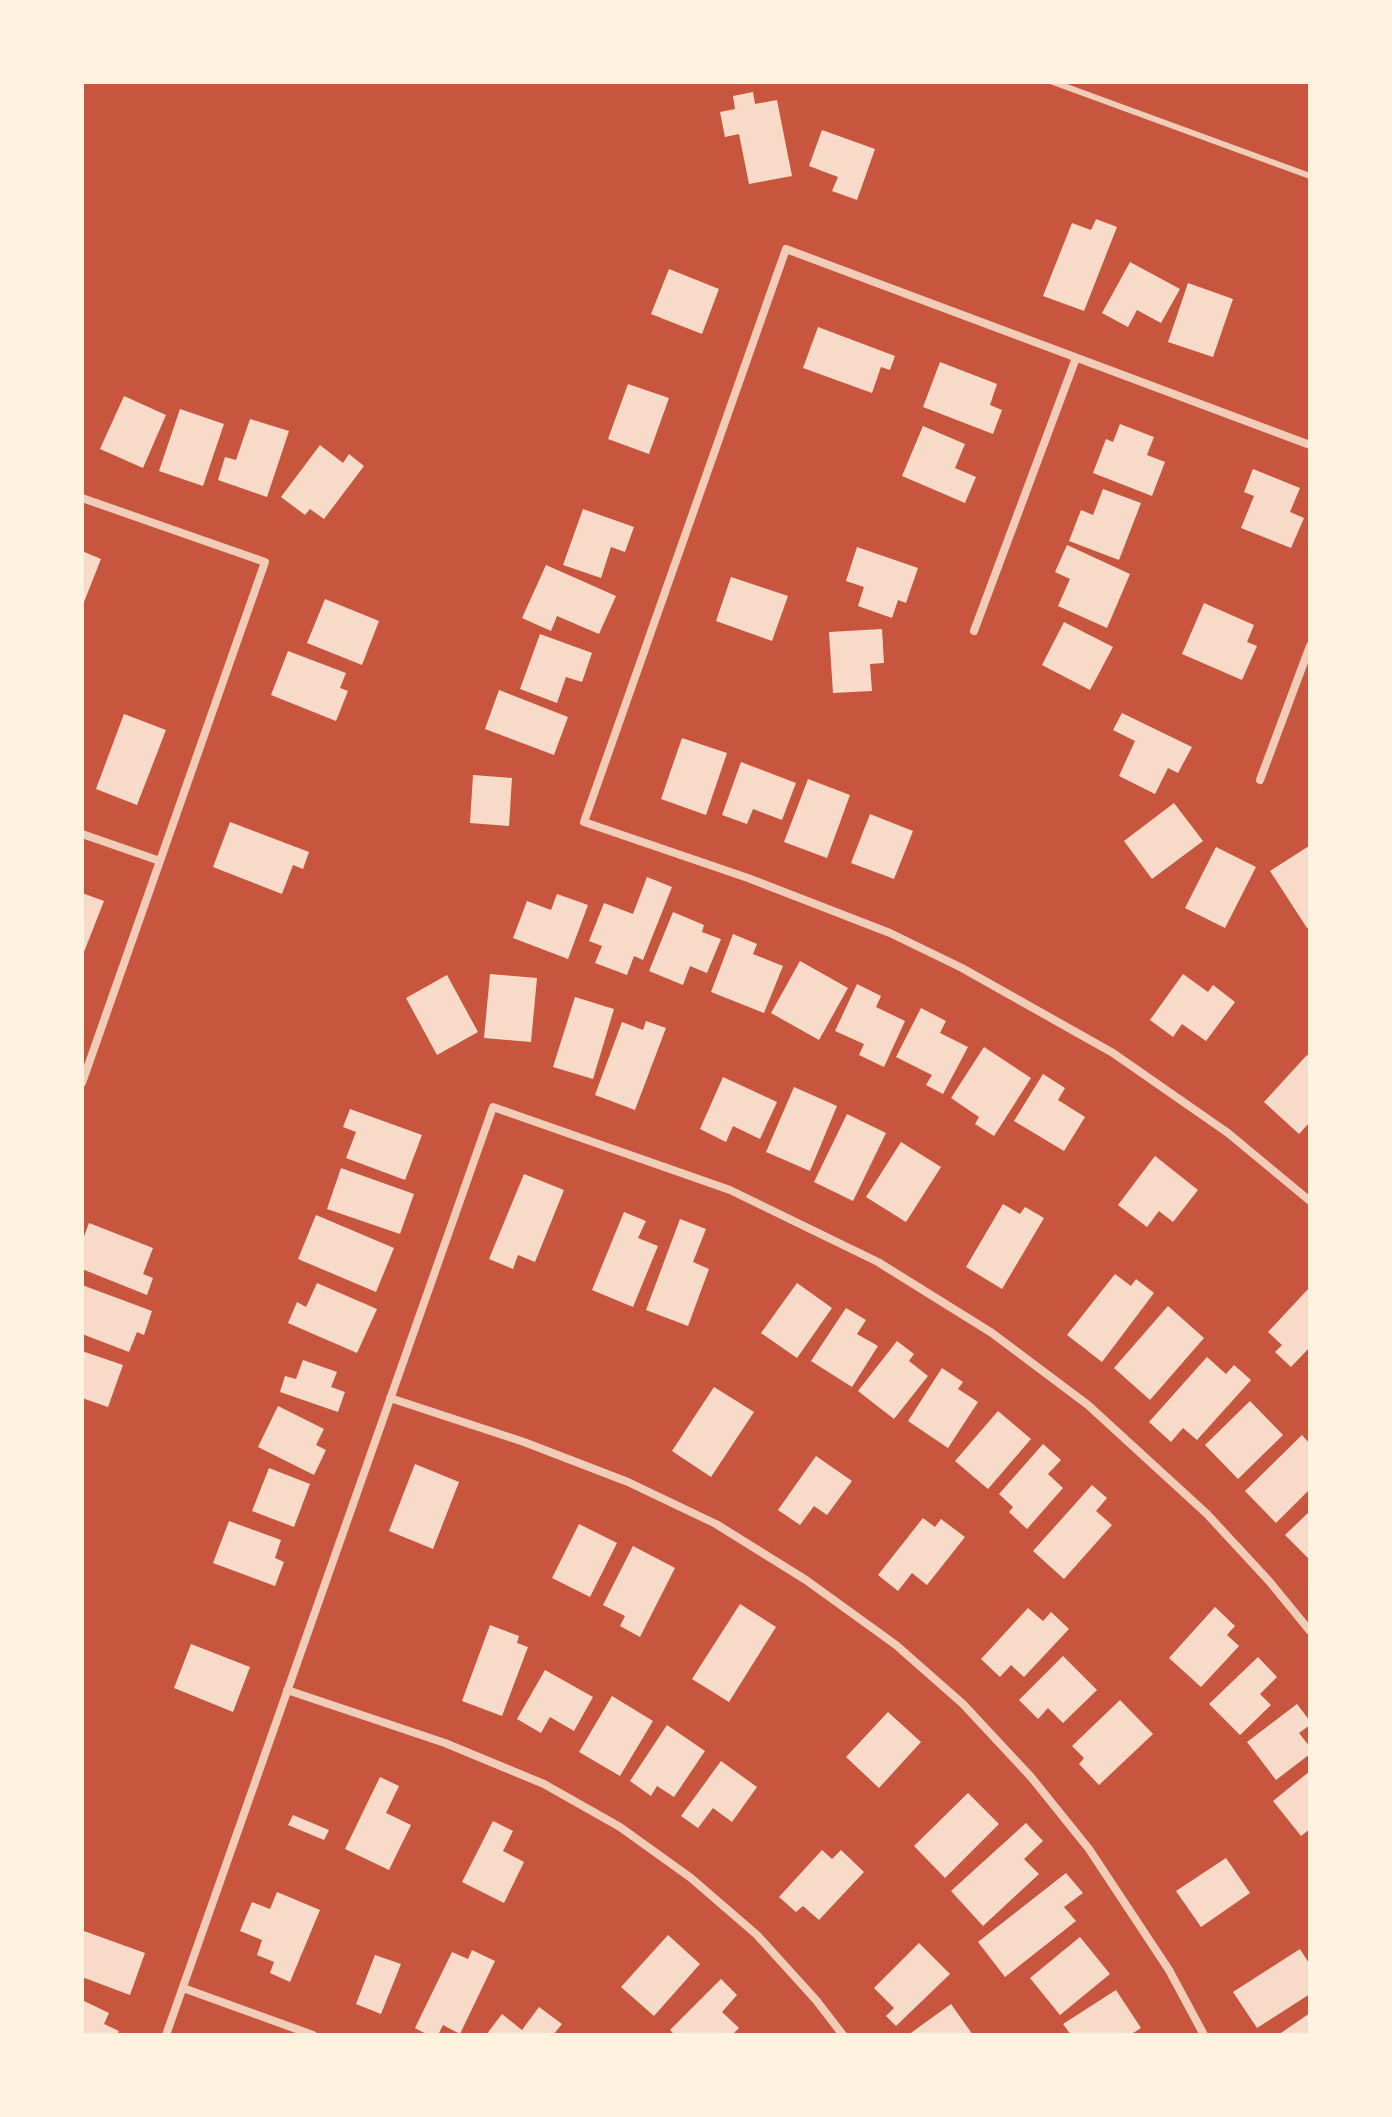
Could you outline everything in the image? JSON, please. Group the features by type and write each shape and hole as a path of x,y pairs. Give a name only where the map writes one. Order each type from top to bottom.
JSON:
{"street":[{"path":"1310,445 786,249 584,822 762,883 890,933 962,968 1113,1053 1228,1133 1310,1201"},
{"path":"974,631 1076,358"},
{"path":"82,498 265,562 82,1083"},
{"path":"1260,780 1310,646"},
{"path":"82,834 160,861"},
{"path":"166,2035 493,1107 730,1190 878,1262 992,1333 1088,1405 1207,1514 1310,1631"},
{"path":"390,1398 524,1442 628,1482 716,1524 806,1580 896,1645 963,1704 1031,1777 1089,1849 1169,1970 1204,2035"},
{"path":"287,1690 460,1749 544,1784 620,1827 691,1878 757,1935 843,2035"},
{"path":"183,1988 313,2035"}],"lane":[{"path":"1053,82 1310,176"}],"building":[{"path":"753,92 755,104 777,100 792,176 749,184 739,134 725,137 720,112 735,109 733,96"},
{"path":"822,130 875,149 857,200 832,191 838,177 809,166"},
{"path":"1096,219 1117,227 1084,311 1043,296 1072,223 1091,230"},
{"path":"1130,262 1180,289 1161,323 1137,310 1128,327 1102,313"},
{"path":"669,269 719,289 702,334 651,314"},
{"path":"1188,283 1233,299 1213,357 1168,342"},
{"path":"818,327 895,356 890,370 881,367 872,393 803,368"},
{"path":"940,362 997,384 990,405 1002,410 993,434 923,407"},
{"path":"628,384 669,398 649,454 608,439"},
{"path":"124,396 166,415 143,468 100,449"},
{"path":"180,409 224,424 203,486 159,471"},
{"path":"250,419 289,431 267,497 218,480 225,457 236,460"},
{"path":"1120,424 1154,437 1147,455 1165,462 1152,496 1093,473 1106,439 1113,442"},
{"path":"923,426 965,444 955,468 976,477 965,503 902,476"},
{"path":"320,445 343,463 349,454 364,466 324,519 310,509 305,515 281,497"},
{"path":"1253,469 1300,488 1290,512 1304,518 1291,548 1241,528 1254,496 1244,492"},
{"path":"1103,489 1141,503 1119,560 1069,541 1081,510 1093,515"},
{"path":"583,509 634,527 625,552 611,547 601,578 563,565"},
{"path":"1067,545 1130,574 1107,628 1058,606 1070,579 1055,572"},
{"path":"857,547 918,568 906,603 898,600 892,618 858,606 864,587 846,581"},
{"path":"82,551 101,559 82,607"},
{"path":"546,565 616,596 599,634 557,616 551,631 522,618"},
{"path":"731,577 788,596 772,641 716,621"},
{"path":"325,599 379,621 362,665 307,643"},
{"path":"1204,603 1254,625 1247,642 1257,646 1242,680 1182,654"},
{"path":"1064,622 1113,647 1090,690 1042,665"},
{"path":"882,629 884,663 870,664 872,691 833,693 829,632"},
{"path":"540,634 592,653 582,682 566,677 557,703 520,689"},
{"path":"288,651 346,673 340,688 348,691 336,721 271,695"},
{"path":"499,690 568,717 554,755 485,729"},
{"path":"1122,713 1192,747 1178,773 1168,768 1155,794 1119,776 1135,741 1113,730"},
{"path":"124,714 166,730 137,805 96,789"},
{"path":"682,738 727,753 706,815 661,799"},
{"path":"741,762 796,783 782,820 753,809 747,824 722,815"},
{"path":"473,775 512,778 509,826 470,823"},
{"path":"808,779 850,795 827,858 784,842"},
{"path":"1174,803 1203,841 1152,879 1124,841"},
{"path":"870,814 913,831 894,879 851,863"},
{"path":"230,822 309,852 303,869 293,865 282,894 213,867"},
{"path":"1309,846 1310,926 1307,928 1270,871"},
{"path":"1216,847 1256,867 1225,928 1185,908"},
{"path":"647,877 672,887 643,960 634,956 627,975 595,963 602,946 589,941 604,903 633,914"},
{"path":"82,893 104,901 82,957"},
{"path":"557,894 588,905 568,959 513,938 527,901 551,910"},
{"path":"673,912 704,925 702,932 721,939 707,973 690,966 683,985 649,971"},
{"path":"733,934 757,944 753,954 783,966 764,1013 711,992"},
{"path":"800,961 848,988 819,1040 771,1013"},
{"path":"490,974 537,978 531,1042 484,1038"},
{"path":"1183,974 1208,992 1213,985 1235,1002 1206,1041 1182,1024 1173,1037 1150,1020"},
{"path":"447,975 478,1032 437,1055 406,998"},
{"path":"857,984 881,996 876,1007 905,1021 884,1067 859,1055 864,1044 835,1031"},
{"path":"575,997 614,1009 593,1079 553,1067"},
{"path":"921,1008 946,1021 940,1033 968,1047 943,1094 926,1085 932,1075 896,1057"},
{"path":"646,1021 666,1028 635,1110 595,1095 622,1022 643,1030"},
{"path":"984,1047 1031,1078 994,1136 975,1124 979,1117 951,1098"},
{"path":"1307,1055 1310,1058 1310,1122 1299,1134 1264,1102"},
{"path":"1043,1074 1065,1088 1058,1100 1085,1117 1064,1151 1014,1121"},
{"path":"723,1077 777,1102 760,1139 733,1126 726,1142 700,1129"},
{"path":"794,1087 837,1106 810,1171 766,1152"},
{"path":"350,1109 422,1135 405,1180 346,1158 356,1132 343,1127"},
{"path":"847,1114 886,1133 853,1201 814,1182"},
{"path":"901,1142 941,1167 906,1222 866,1197"},
{"path":"1155,1156 1198,1190 1173,1222 1159,1211 1147,1227 1118,1205"},
{"path":"341,1168 414,1194 400,1234 327,1209"},
{"path":"524,1174 564,1190 535,1262 518,1255 513,1269 489,1259"},
{"path":"1003,1204 1020,1214 1025,1207 1044,1218 1002,1289 966,1267"},
{"path":"624,1212 646,1221 638,1238 658,1246 633,1307 592,1290"},
{"path":"316,1215 394,1248 376,1292 298,1259"},
{"path":"680,1219 706,1229 693,1262 709,1269 688,1326 646,1310"},
{"path":"89,1223 153,1248 143,1274 153,1278 147,1295 82,1269 82,1242"},
{"path":"1115,1274 1131,1286 1136,1279 1154,1293 1102,1362 1067,1335"},
{"path":"317,1283 377,1309 357,1353 288,1323 297,1302 306,1307"},
{"path":"797,1283 832,1308 797,1358 761,1333"},
{"path":"82,1285 152,1311 144,1335 137,1332 129,1352 82,1334"},
{"path":"1310,1287 1310,1347 1291,1367 1275,1352 1282,1345 1268,1332"},
{"path":"1168,1306 1204,1338 1150,1400 1114,1368"},
{"path":"846,1308 866,1320 857,1334 878,1346 852,1387 811,1361"},
{"path":"897,1341 914,1354 909,1361 928,1376 894,1419 858,1391"},
{"path":"82,1351 123,1365 108,1407 82,1398"},
{"path":"1207,1357 1226,1374 1234,1365 1251,1380 1197,1440 1183,1428 1171,1442 1149,1422"},
{"path":"303,1360 337,1372 331,1387 345,1392 338,1412 280,1392 285,1376 296,1379"},
{"path":"942,1368 963,1382 958,1389 978,1402 948,1448 908,1421"},
{"path":"714,1387 754,1412 711,1477 672,1451"},
{"path":"1250,1401 1283,1435 1238,1479 1205,1445"},
{"path":"278,1406 324,1429 316,1445 326,1450 314,1475 258,1447"},
{"path":"998,1411 1031,1439 988,1489 955,1461"},
{"path":"1302,1435 1310,1444 1310,1489 1276,1523 1245,1491"},
{"path":"1043,1444 1061,1460 1048,1474 1063,1488 1027,1529 1009,1512 1013,1507 999,1494"},
{"path":"816,1456 852,1481 827,1515 814,1506 800,1525 778,1510"},
{"path":"415,1464 459,1482 433,1549 389,1531"},
{"path":"269,1468 310,1484 294,1527 252,1511"},
{"path":"1092,1485 1107,1498 1096,1511 1112,1525 1064,1579 1033,1551"},
{"path":"1310,1511 1310,1560 1285,1535"},
{"path":"923,1518 935,1527 941,1519 965,1537 927,1585 912,1573 898,1591 878,1575"},
{"path":"229,1521 281,1540 275,1558 284,1562 275,1586 213,1563"},
{"path":"579,1524 617,1543 590,1597 552,1578"},
{"path":"633,1546 675,1568 640,1637 620,1626 625,1616 603,1605"},
{"path":"740,1604 776,1627 729,1702 692,1679"},
{"path":"1215,1607 1235,1626 1227,1635 1239,1646 1201,1687 1169,1658"},
{"path":"1028,1608 1043,1621 1051,1612 1069,1629 1024,1677 1011,1665 1000,1677 981,1659"},
{"path":"490,1625 519,1636 517,1643 528,1647 502,1716 462,1701"},
{"path":"191,1644 250,1667 233,1712 174,1688"},
{"path":"1063,1656 1097,1690 1063,1723 1048,1708 1038,1719 1019,1700"},
{"path":"1258,1657 1277,1677 1260,1694 1271,1705 1240,1735 1209,1704"},
{"path":"545,1670 593,1697 574,1731 550,1717 541,1733 517,1719"},
{"path":"612,1696 653,1721 620,1776 579,1752"},
{"path":"1120,1700 1153,1734 1099,1785 1079,1764 1084,1758 1072,1746"},
{"path":"1297,1704 1310,1721 1310,1725 1299,1733 1310,1747 1310,1754 1276,1780 1247,1742"},
{"path":"888,1712 921,1742 879,1788 846,1757"},
{"path":"667,1725 705,1751 674,1797 657,1786 651,1796 630,1781"},
{"path":"721,1761 757,1787 732,1822 713,1808 698,1828 681,1816"},
{"path":"1310,1771 1310,1829 1301,1836 1273,1801"},
{"path":"380,1777 399,1786 386,1813 411,1825 389,1870 345,1849"},
{"path":"968,1793 999,1824 945,1878 914,1846"},
{"path":"293,1815 329,1830 324,1840 288,1825"},
{"path":"493,1821 513,1831 503,1851 524,1862 504,1903 462,1882"},
{"path":"1026,1823 1043,1841 1024,1859 1039,1874 983,1926 951,1891"},
{"path":"822,1850 832,1859 841,1850 864,1872 819,1920 803,1906 796,1912 779,1897"},
{"path":"1226,1858 1250,1893 1201,1927 1176,1891"},
{"path":"1066,1873 1083,1893 1064,1907 1076,1921 1005,1977 978,1942"},
{"path":"277,1892 320,1910 290,1982 270,1973 274,1962 257,1955 262,1940 240,1931 252,1902 270,1909"},
{"path":"84,1931 145,1953 130,1995 82,1977"},
{"path":"668,1935 700,1964 654,2016 621,1987"},
{"path":"1080,1937 1110,1974 1060,2015 1030,1978"},
{"path":"919,1943 950,1974 896,2026 886,2016 894,2008 874,1988"},
{"path":"1300,1949 1310,1965 1310,1994 1257,2028 1233,1992"},
{"path":"472,1950 495,1961 460,2034 443,2025 438,2035 428,2035 415,2028 452,1952 468,1959"},
{"path":"375,1955 401,1964 381,2014 356,2004"},
{"path":"721,1979 737,1995 722,2012 739,2028 732,2035 675,2035 670,2030"},
{"path":"1116,1990 1141,2028 1130,2035 1071,2035 1063,2024"},
{"path":"82,2000 109,2013 104,2024 119,2031 117,2035 82,2035"},
{"path":"951,2004 973,2035 908,2035"},
{"path":"539,2007 562,2024 553,2035 486,2035 502,2014 522,2030"},
{"path":"1310,2013 1310,2035 1278,2035"}]}
